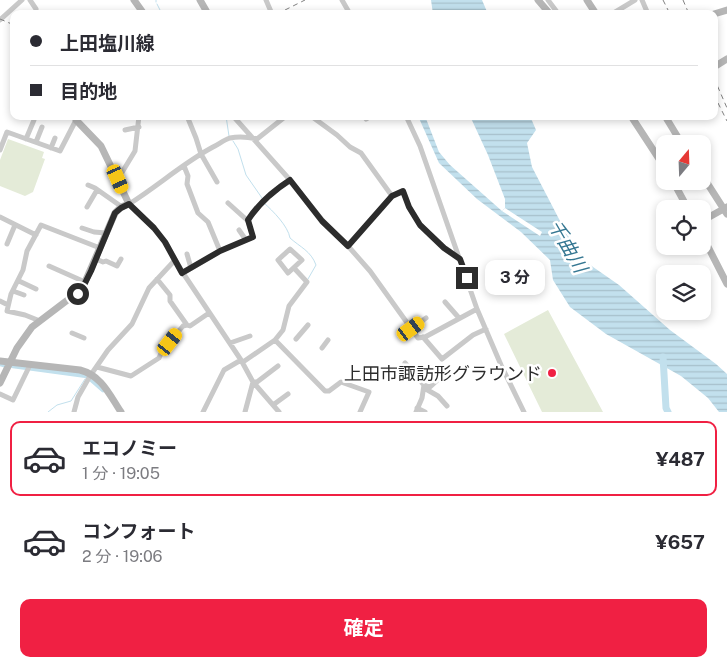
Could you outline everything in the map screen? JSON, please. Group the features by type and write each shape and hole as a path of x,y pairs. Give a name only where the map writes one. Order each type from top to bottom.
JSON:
{"street":[{"path":"11,10 22,0"},
{"path":"30,0 36,9"},
{"path":"538,0 550,10"},
{"path":"619,10 635,0"},
{"path":"0,20 10,11"},
{"path":"26,139 34,120"},
{"path":"0,150 7,132 60,152 76,120"},
{"path":"79,120 101,146 118,179 126,205"},
{"path":"118,179 134,156 139,120"},
{"path":"188,120 201,154 217,182"},
{"path":"237,120 290,180 322,221 348,246 375,278 418,338 477,309"},
{"path":"0,383 26,335 40,321 78,294 82,289 115,213 149,192 179,168 201,154 228,139 246,136 257,139 281,120"},
{"path":"317,120 350,147 361,152 392,196"},
{"path":"408,120 420,146 477,309 524,412"},
{"path":"634,120 656,154"},
{"path":"667,120 677,135"},
{"path":"125,130 139,126"},
{"path":"36,142 42,127"},
{"path":"51,148 55,138"},
{"path":"184,166 188,176 187,184 198,213 208,222 220,251"},
{"path":"248,220 272,192 290,180"},
{"path":"88,185 126,205 154,228 242,361 253,382 278,412"},
{"path":"711,188 726,210 711,217"},
{"path":"87,207 97,190"},
{"path":"348,246 392,196 403,191 409,207 420,225 444,248 460,259"},
{"path":"182,273 220,251 253,237 248,220 228,203"},
{"path":"0,217 36,235"},
{"path":"7,244 15,224"},
{"path":"40,321 7,311 25,263 27,251 41,225 100,248"},
{"path":"82,228 106,233"},
{"path":"239,230 246,240"},
{"path":"290,249 302,260 294,268 288,273 278,260 290,249"},
{"path":"711,253 727,284"},
{"path":"187,254 191,268"},
{"path":"96,259 116,266 121,259"},
{"path":"74,412 78,397 90,376 120,336 129,329 149,288 175,260"},
{"path":"49,266 85,282"},
{"path":"203,412 224,370 275,340 282,330 289,306 307,282 294,268"},
{"path":"157,279 170,295 170,302 187,325"},
{"path":"19,281 36,288"},
{"path":"13,291 24,295"},
{"path":"0,301 8,305"},
{"path":"445,302 458,318"},
{"path":"97,367 131,376 159,358 178,332 209,313"},
{"path":"411,329 426,318"},
{"path":"296,339 308,325"},
{"path":"423,337 442,359 473,335 486,329"},
{"path":"72,333 84,338"},
{"path":"230,343 250,336"},
{"path":"275,340 325,391 329,391 341,382 369,392 360,412"},
{"path":"322,348 328,340"},
{"path":"0,361 80,370 104,386 121,412"},
{"path":"405,363 424,386 438,396 447,406"},
{"path":"0,394 13,400 30,365"},
{"path":"253,382 256,382 278,366"},
{"path":"424,386 430,387 444,374"},
{"path":"244,412 253,382"},
{"path":"424,386 417,410 425,412"},
{"path":"272,405 288,394"}],"green space":[{"path":"8,139 44,152 42,158 45,159 33,192 25,196 0,186 0,160"},
{"name":"上田市諏訪形グラウンド","path":"548,310 603,412 542,412 504,334"}],"water":[{"path":"431,0 482,0 486,10 432,10"},
{"path":"420,120 427,120 439,152 450,165 502,211 505,208 505,199 472,120 532,120 536,130 527,143 532,167 583,260 619,285 656,318 656,320 659,320 727,374 727,412 719,412 708,398 681,376 606,334 570,307 553,280 550,260 521,232 477,199 439,163"}],"pier":[{"path":"505,208 542,232 540,236 502,211"}],"waterway":[{"path":"157,4 160,10"},
{"path":"227,120 229,136"},
{"path":"233,141 238,149 246,175 262,198"},
{"path":"264,203 276,214 289,233 290,238 314,260 316,265 308,279"},
{"name":"千曲川","path":"663,357 666,408 668,412"},
{"path":"0,364 4,365"},
{"path":"13,366 87,376 103,390"},
{"path":"48,412 57,405 71,401 85,379"}],"railway":[{"path":"285,10 305,0"},
{"path":"663,0 668,10"},
{"path":"683,0 687,10"},
{"path":"0,19 10,23"},
{"path":"718,87 727,108"},
{"path":"718,103 727,121"}],"place":[{"name":"上田市諏訪形グラウンド","path":"552,373"}],"route":[{"path":"78,294 96,259 117,210 129,204 154,228 165,242 182,273 204,262 220,251 253,237 248,220 272,192 290,180 322,221 348,246 392,196 403,191 409,207 420,225 444,248 460,259 467,278"}]}
